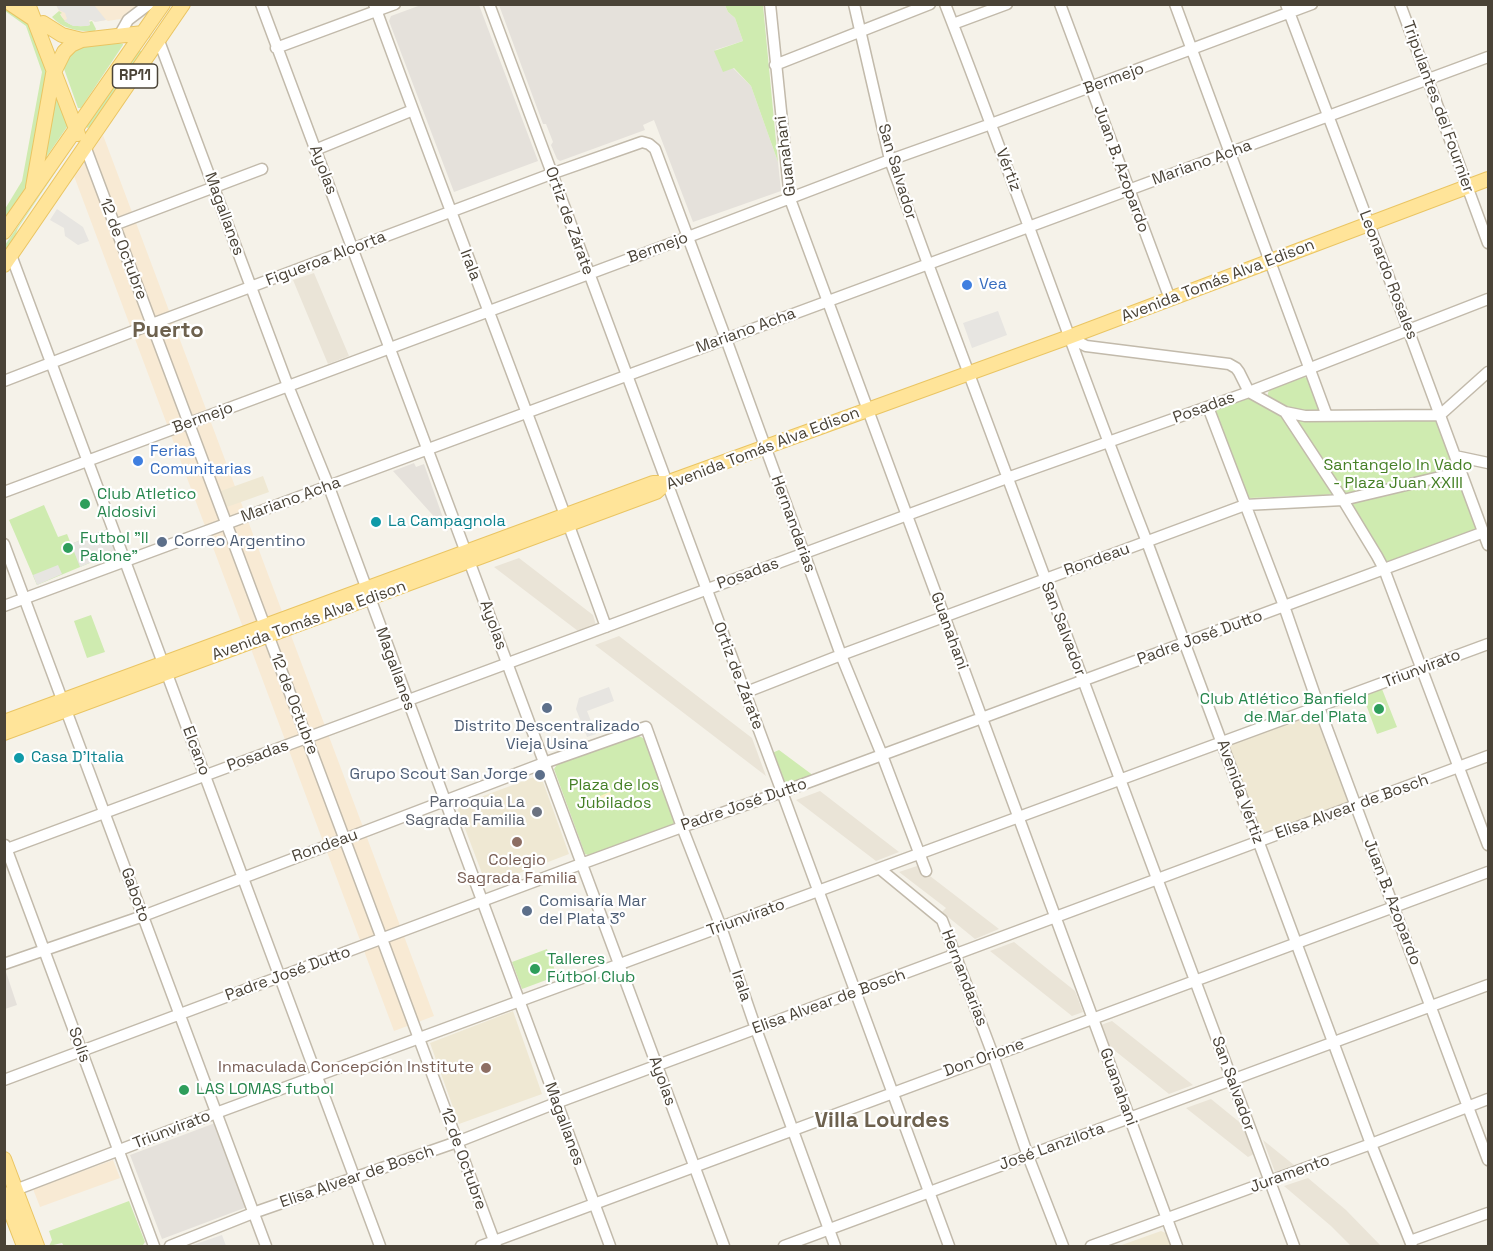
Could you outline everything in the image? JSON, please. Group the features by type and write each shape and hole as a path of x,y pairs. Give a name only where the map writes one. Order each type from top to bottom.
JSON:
{"main road":[{"path":"11,4 62,34 82,40"},
{"path":"27,4 38,21"},
{"path":"36,4 38,21"},
{"name":"RP11","path":"4,232 163,4"},
{"name":"RP11","path":"8,260 183,4"},
{"name":"12 de Octubre","path":"38,21 85,146"},
{"path":"32,192 56,68 67,48 82,40 143,33 159,41"},
{"name":"Avenida Tomás Alva Edison","path":"4,734 65,706 267,631 567,520 656,492 660,483 1070,337 1488,179"},
{"name":"Avenida Tomás Alva Edison","path":"4,723 65,706"},
{"path":"4,1159 7,1193 24,1246"},
{"path":"7,1193 37,1246"}],"street":[{"path":"119,36 128,20 149,4"},
{"name":"Ayolas","path":"261,4 724,1246"},
{"path":"276,48 375,8 395,4"},
{"name":"Ortiz de Zárate","path":"489,4 626,376 660,483 706,590 949,1246"},
{"name":"Guanahani","path":"770,4 789,199 1177,1246"},
{"name":"San Salvador","path":"854,4 890,160 1294,1246"},
{"path":"775,65 930,4"},
{"name":"Vértiz","path":"945,4 1070,337"},
{"path":"953,24 1007,4"},
{"name":"Juan B. Azopardo","path":"1060,4 1170,299"},
{"path":"1175,4 1327,416"},
{"name":"Bermejo","path":"4,492 890,160 1191,50 1287,9 1312,4"},
{"name":"Tripulantes del Fournier","path":"1400,4 1488,243"},
{"name":"Irala","path":"375,8 606,627"},
{"name":"Leonardo Rosales","path":"1287,9 1488,545"},
{"name":"Magallanes","path":"159,41 328,487 609,1246"},
{"name":"Mariano Acha","path":"4,606 1488,57"},
{"path":"315,150 413,110"},
{"name":"Figueroa Alcorta","path":"4,381 551,174 642,142 649,144"},
{"name":"Hernandarias","path":"649,144 655,149 841,655 926,871"},
{"name":"12 de Octubre","path":"85,146 495,1244"},
{"path":"114,225 262,169"},
{"name":"Elcano","path":"8,260 52,363 124,562 380,1246"},
{"name":"Posadas","path":"6,846 105,813 906,515 1249,392 1488,299"},
{"path":"1070,337 1086,346 1229,364 1239,372 1249,392 1285,412 1305,416 1440,415 1488,372"},
{"name":"Avenida Vértiz","path":"1070,337 1333,1043 1411,1244"},
{"name":"Juan B. Azopardo","path":"1208,407 1284,606 1319,707 1488,1160"},
{"path":"1285,412 1343,500 1384,569 1488,845"},
{"path":"1455,456 1488,463"},
{"name":"Rondeau","path":"744,693 1245,505 1343,500 1461,471"},
{"name":"Padre José Dutto","path":"4,1080 581,864 1484,532"},
{"name":"Gaboto","path":"4,544 266,1246"},
{"name":"Triunvirato","path":"7,1193 216,1113 1488,644"},
{"name":"Irala","path":"646,726 721,927 835,1246"},
{"name":"Rondeau","path":"4,964 143,916 646,726"},
{"name":"Elisa Alvear de Bosch","path":"170,1246 253,1213 457,1142 556,1103 1488,756"},
{"name":"Solís","path":"6,846 154,1246"},
{"name":"Hernandarias","path":"880,868 942,920 1063,1246"},
{"name":"Don Orione","path":"481,1246 495,1244 694,1166 1488,872"},
{"name":"José Lanzilota","path":"784,1246 1488,985"},
{"name":"Juramento","path":"1091,1246 1167,1220 1488,1099"},
{"path":"1411,1244 1488,1213"}],"shaded area":[{"path":"56,5 142,5 126,18 95,22 91,20 90,25 64,21"},
{"path":"56,5 94,5 106,20 95,22 89,20 90,25 73,26 64,21 67,19 65,13"},
{"path":"421,5 479,5 538,161 454,192 389,21 391,16"},
{"path":"499,5 725,5 728,12 735,18 743,41 715,50 751,86 778,162 781,191 693,222 654,120 643,125 645,130 560,161 551,145 553,142 546,124 543,124"},
{"path":"103,135 434,1016 394,1031 74,176"},
{"path":"57,209 83,227 89,241 78,245 65,236 64,228 50,220"},
{"path":"314,273 349,356 328,364 293,280"},
{"path":"998,311 1007,335 972,348 963,323"},
{"path":"414,463 416,467 424,464 448,532 393,471"},
{"path":"263,476 269,492 227,507 221,491"},
{"path":"107,529 116,552 80,567 71,544"},
{"path":"519,558 593,615 596,625 578,631 494,567"},
{"path":"58,565 62,574 37,585 33,575"},
{"path":"619,636 752,738 766,776 595,645"},
{"path":"609,687 614,701 587,711 596,734 587,737 576,709 579,698"},
{"path":"1319,707 1356,806 1259,842 1222,743"},
{"name":"Colegio Sagrada Familia","path":"537,776 542,779 569,854 488,885 458,810 459,805"},
{"path":"820,791 899,852 876,861 796,800"},
{"path":"917,866 999,929 975,939 942,912 946,908 899,872"},
{"path":"1014,942 1075,991 1083,1012 1072,1016 990,951"},
{"path":"6,972 17,1005 5,1009 4,973"},
{"name":"Inmaculada Concepción Institute","path":"513,1011 542,1094 459,1124 430,1043"},
{"path":"1112,1021 1193,1085 1169,1094 1109,1046 1101,1025"},
{"path":"1211,1099 1243,1125 1254,1154 1248,1157 1186,1108"},
{"path":"215,1123 247,1207 162,1239 130,1155"},
{"path":"1263,1140 1294,1165 1275,1172"},
{"path":"113,1160 120,1178 40,1207 33,1189"},
{"path":"1308,1178 1346,1210 1381,1246 1351,1246 1284,1186"},
{"path":"1161,1231 1166,1233 1171,1246 1119,1246"},
{"path":"222,1235 226,1246 190,1246"}],"green space":[{"path":"725,5 763,5 778,162 751,86 734,68 723,72 714,51 743,41 735,18 728,12"},
{"path":"5,7 28,22 48,73 28,183 5,220 5,209 22,181 42,72 26,26 5,11"},
{"path":"59,11 66,21 73,25 90,25 89,22 92,21 95,31 66,27 52,17"},
{"path":"115,42 123,45 81,108 78,108 63,66 75,47"},
{"path":"139,50 141,54 90,127 87,128 86,126"},
{"path":"55,92 69,124 43,162"},
{"path":"75,143 18,228 5,254 5,245"},
{"path":"1304,377 1308,378 1320,410 1317,412 1292,410 1269,398 1268,393 1271,389"},
{"name":"Santangelo In Vado - Plaza Juan XXIII","path":"1248,397 1282,414 1436,420 1477,529 1386,564 1344,494 1250,498 1246,496 1214,412 1216,409"},
{"name":"Futbol \"Il Palone\"","path":"44,505 58,537 67,534 71,544 107,529 116,552 37,585 9,520"},
{"path":"91,615 105,652 87,658 74,621"},
{"name":"Club Atlético Banfield de Mar del Plata","path":"1380,684 1397,727 1377,734 1361,691"},
{"name":"Plaza de los Jubilados","path":"637,735 645,740 674,823 591,856 585,854 554,769 558,763"},
{"path":"779,750 814,776 786,785 772,753"},
{"name":"Talleres Fútbol Club","path":"547,949 557,976 522,989 512,962"},
{"path":"129,1201 145,1242 143,1245 64,1246 62,1243 49,1246 52,1240 49,1231"}],"sand":[{"path":"610,792 614,802 599,808 595,798"}],"place":[{"name":"Vea","path":"967,285"},
{"name":"Ferias Comunitarias","path":"138,461"},
{"name":"Club Atletico Aldosivi","path":"85,504"},
{"name":"La Campagnola","path":"376,522"},
{"name":"Correo Argentino","path":"162,542"},
{"name":"Futbol \"Il Palone\"","path":"68,548"},
{"name":"Distrito Descentralizado Vieja Usina","path":"547,708"},
{"name":"Club Atlético Banfield de Mar del Plata","path":"1379,709"},
{"name":"Casa D'Italia","path":"19,758"},
{"name":"Grupo Scout San Jorge","path":"540,775"},
{"name":"Parroquia La Sagrada Familia","path":"537,812"},
{"name":"Colegio Sagrada Familia","path":"517,842"},
{"name":"Comisaría Mar del Plata 3°","path":"527,911"},
{"name":"Talleres Fútbol Club","path":"535,969"},
{"name":"Inmaculada Concepción Institute","path":"486,1068"},
{"name":"LAS LOMAS futbol","path":"184,1090"}],"district":[{"name":"Puerto","path":"168,331"},
{"name":"Villa Lourdes","path":"882,1121"}]}
